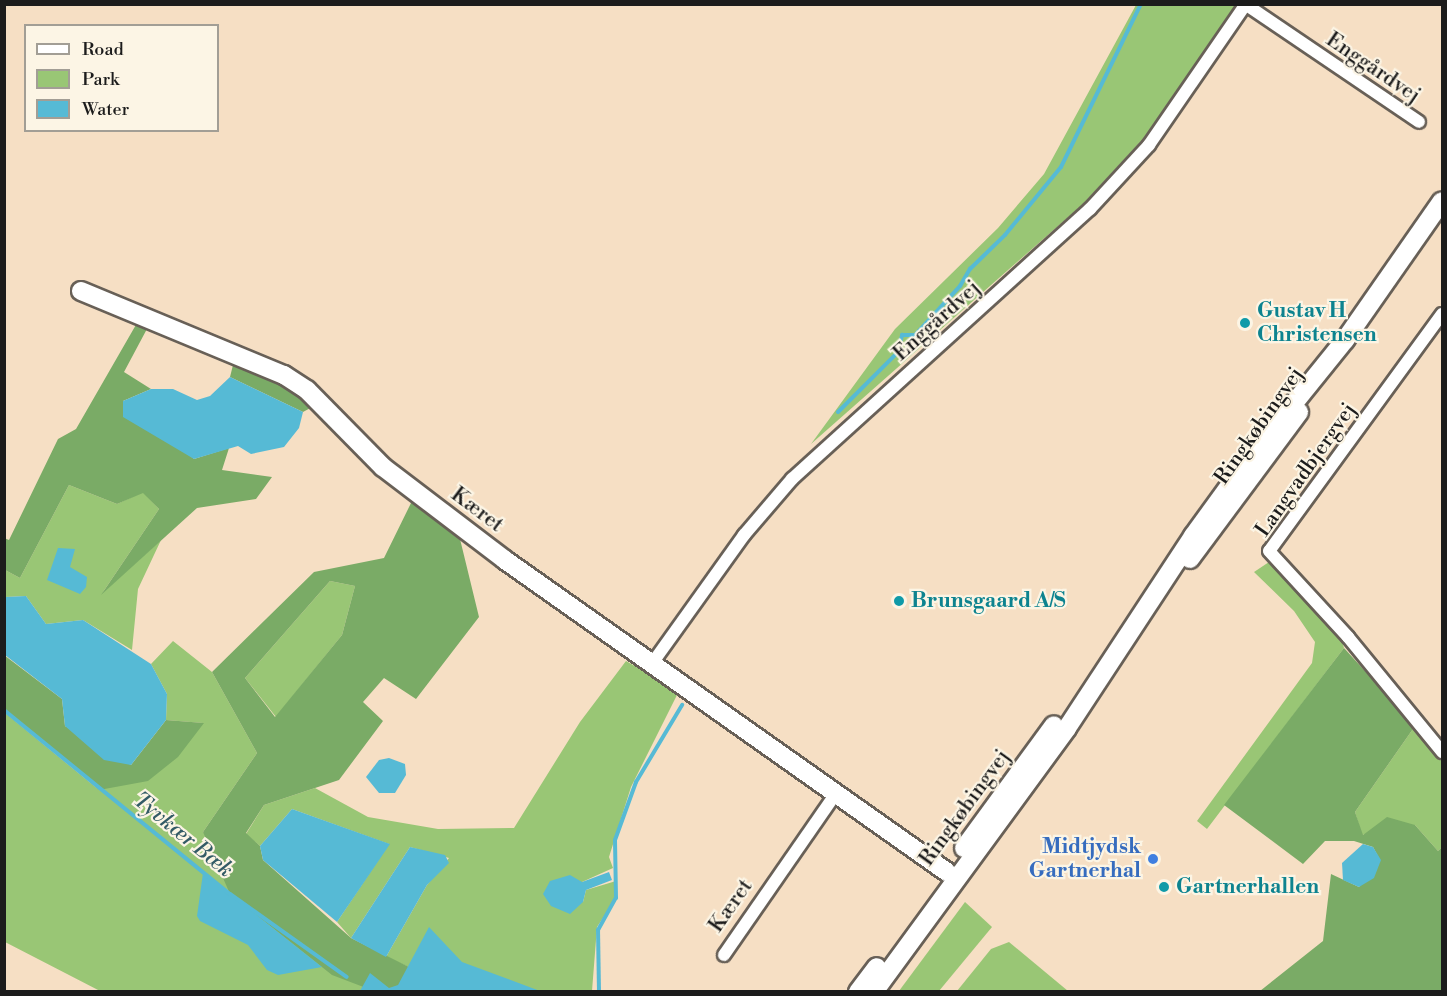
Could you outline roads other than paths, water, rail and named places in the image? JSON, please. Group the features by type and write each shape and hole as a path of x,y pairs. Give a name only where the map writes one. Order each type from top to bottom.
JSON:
{"street":[{"name":"Enggårdvej","path":"651,664 744,535 792,479 1090,209 1149,146 1246,5 1419,122"},
{"name":"Ringkøbingvej","path":"874,992 1067,728 1114,655 1249,459 1345,340 1443,201"},
{"name":"Kæret","path":"81,291 292,380 307,390 383,467 651,664 947,872"},
{"name":"Langvadbjergvej","path":"1443,314 1269,551 1348,637 1443,752"},
{"name":"Ringkøbingvej","path":"858,992 1067,709 1114,655"},
{"name":"Kæret","path":"724,955 836,793"}],"water":[{"path":"230,377 303,412 299,428 284,447 251,454 238,446 194,459 123,417 123,401 151,389 173,389 197,400 210,396"},
{"path":"58,548 75,549 70,567 87,577 86,587 80,594 47,580"},
{"path":"26,596 46,624 83,620 151,664 167,694 166,720 131,765 104,760 65,726 62,699 5,655 5,597"},
{"path":"389,758 405,764 406,775 395,793 379,793 366,777 379,760"},
{"path":"292,809 390,844 337,922 263,860 260,846"},
{"path":"1363,844 1373,847 1381,860 1374,878 1359,887 1343,880 1342,863"},
{"path":"410,847 445,855 449,863 427,885 386,957 351,938"},
{"path":"609,872 612,880 586,890 583,902 570,914 551,906 543,894 550,881 570,875 582,882"},
{"path":"203,873 322,967 278,975 267,970 248,945 200,921 197,916"},
{"path":"429,927 462,962 540,991 360,991 370,973 389,988 398,985"}],"waterway":[{"path":"838,412 897,353 902,335 915,335 960,286 970,269 1005,235 1061,167 1141,4"},
{"path":"599,992 598,930 616,898 615,840 636,782 682,705"},
{"name":"Tyvkær Bæk","path":"4,710 230,894 347,977"}],"place":[{"name":"Gustav H Christensen","path":"1245,323"},
{"name":"Brunsgaard A/S","path":"899,601"},
{"name":"Midtjydsk Gartnerhal","path":"1153,859"},
{"name":"Gartnerhallen","path":"1164,887"}]}
